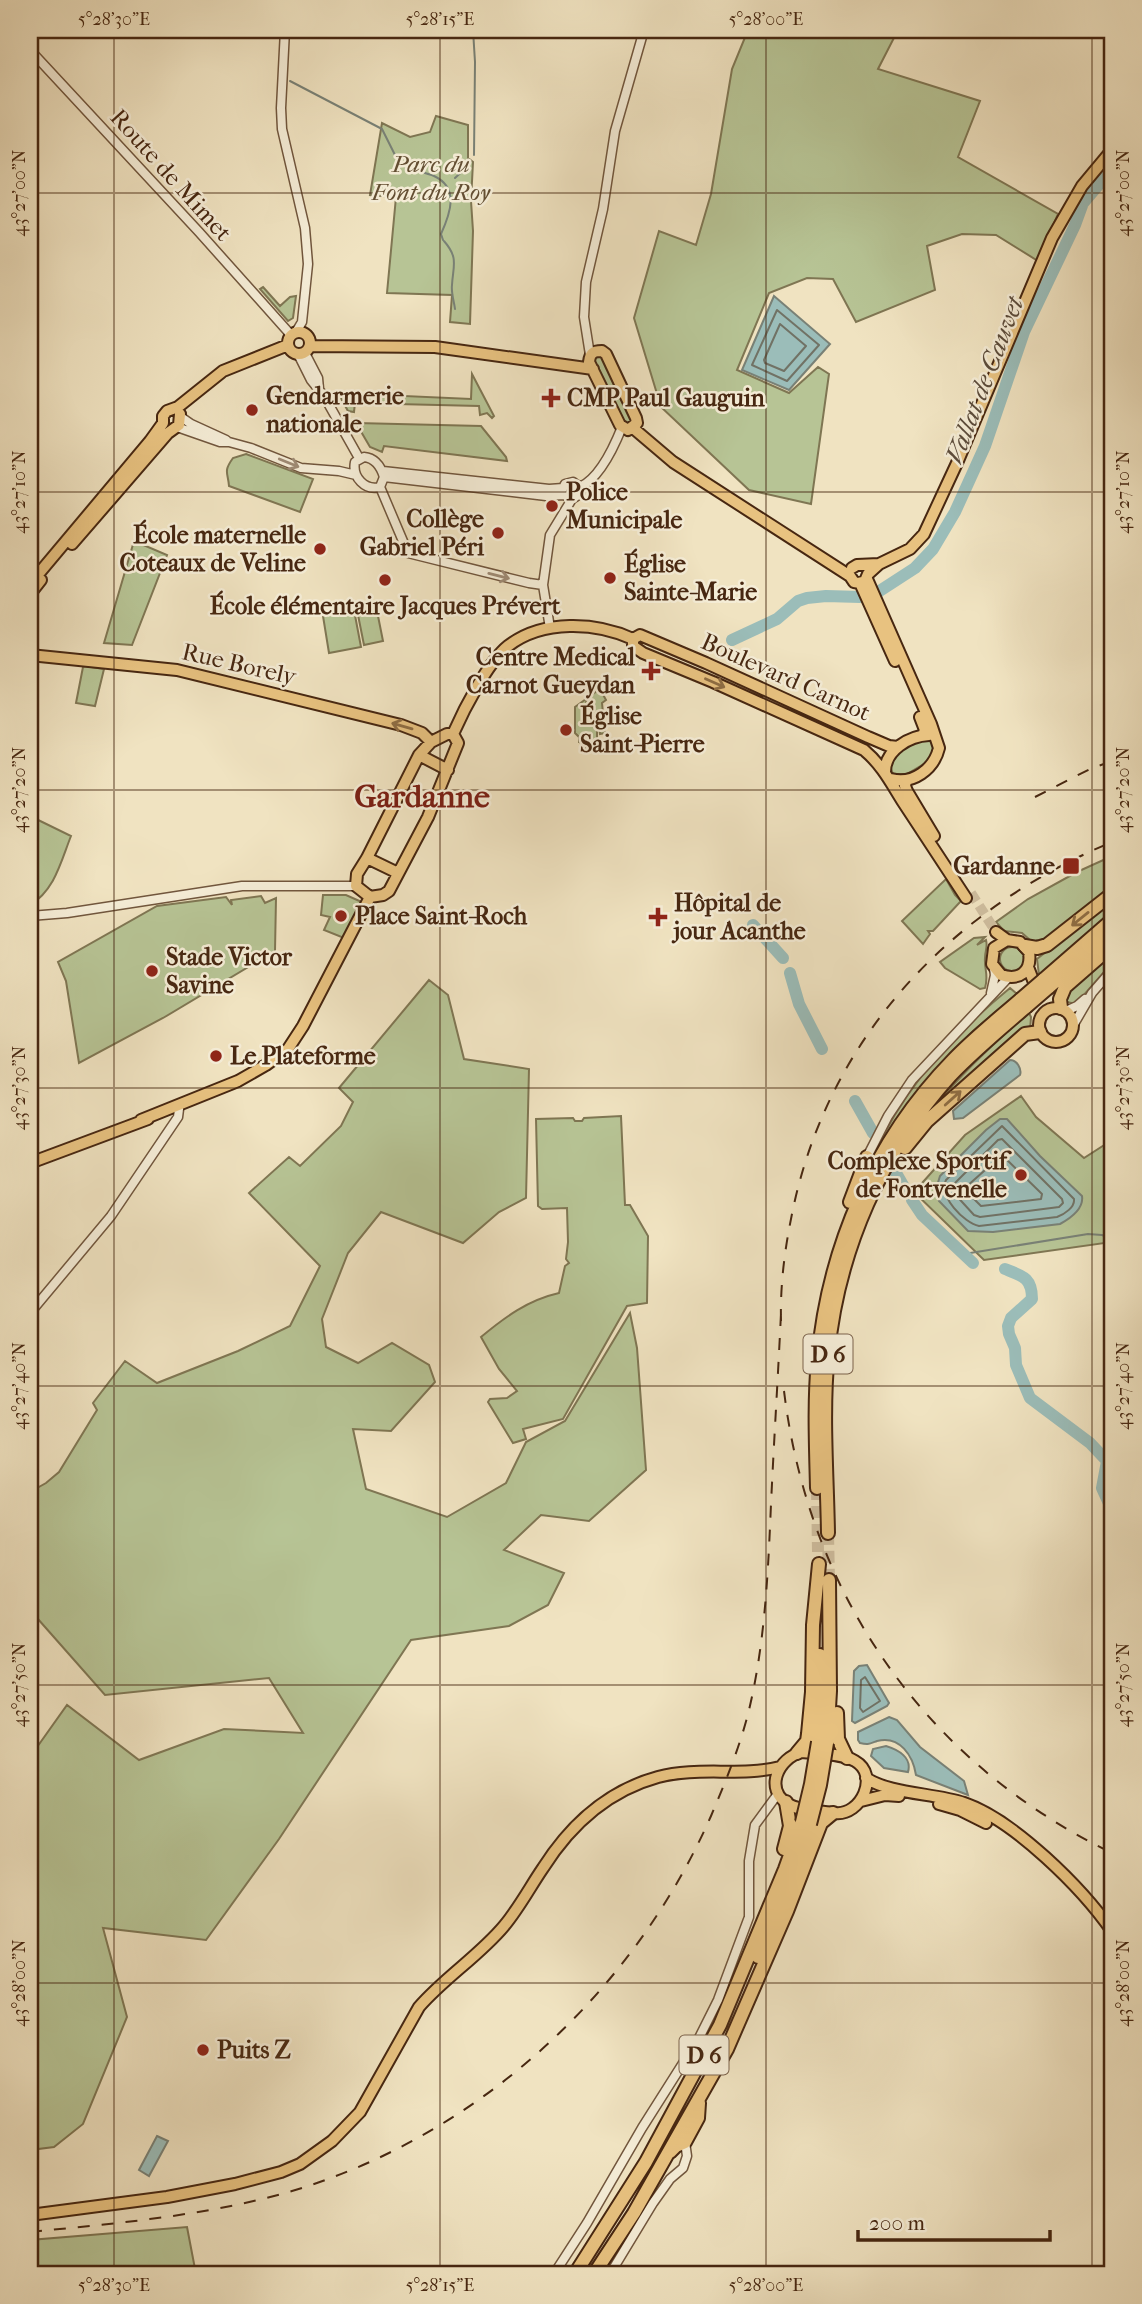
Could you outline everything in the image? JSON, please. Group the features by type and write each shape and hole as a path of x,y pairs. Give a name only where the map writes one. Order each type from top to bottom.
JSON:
{"highway":[{"path":"1025,946 1037,948 1047,945 1112,894"},
{"name":"D 6","path":"817,1488 818,1361 824,1314 836,1260 870,1176 909,1113 953,1060 1041,999 1112,920"},
{"name":"D 6","path":"828,1534 825,1410 831,1328 846,1262 877,1182 895,1149 935,1094 973,1053 1041,999 1112,933"},
{"path":"1041,999 1060,999 1065,987 1112,946"},
{"path":"877,1182 927,1121 1025,1034 1040,1032"},
{"path":"836,1260 840,1231 867,1157"},
{"name":"D 6","path":"575,2274 646,2162 720,2025 820,1785 822,1742 818,1558 808,1734 807,1741 797,1753"},
{"name":"D 6","path":"822,1742 830,1690 829,1580"},
{"path":"829,1605 838,1659 837,1732 847,1758"},
{"path":"734,1992 760,1909 787,1840 790,1821 779,1794"},
{"path":"594,2274 634,2213 727,2049 800,1879 821,1823 833,1813"},
{"name":"D 6","path":"587,2274 656,2162 701,2080 734,2012 791,1879 806,1823"},
{"path":"667,2155 674,2147 685,2142 698,2118 701,2094"}],"main road":[{"path":"860,575 910,549 924,534 957,463 1052,238 1082,186 1112,150"},
{"path":"30,584 191,403 223,378 298,339 435,347 591,362"},
{"path":"627,429 632,408 606,354 602,351 593,352 591,362 627,429 673,462 860,575 936,738 939,748 933,764 923,773 906,780 888,776 887,759 898,747 910,739 923,736 936,738"},
{"path":"30,594 174,420"},
{"path":"860,575 924,727 923,736"},
{"path":"453,733 458,743 428,817 389,891 370,897 356,886 357,873 419,755 431,741 453,733 492,662 509,645 550,628 591,626 612,630 633,639"},
{"name":"Boulevard Carnot","path":"898,747 893,748 640,635 633,639 635,649 864,750 888,776 968,896 909,796 906,780"},
{"name":"Rue Borely","path":"30,655 177,670 417,730 431,741"},
{"path":"749,698 756,693 754,685"},
{"path":"419,755 447,770"},
{"path":"367,858 398,873"},
{"path":"141,1121 246,1083 266,1071 288,1049 303,1026 370,897"},
{"path":"1025,946 993,934 995,948 991,958 994,969 1011,978 1041,999 1072,1018 1072,1032 1060,1042 1050,1041 1040,1032 1041,999 1028,967 1029,952 1025,946"},
{"path":"995,948 1007,940"},
{"path":"1011,978 1025,972 1028,967"},
{"path":"30,1163 238,1081 280,1056"},
{"path":"30,2215 167,2197 235,2184 300,2164 332,2141 360,2112 419,2007 506,1923 555,1849 575,1825 591,1810 624,1789 658,1777 684,1772 753,1772 780,1767 797,1753 847,1758 859,1764 866,1778 861,1801"},
{"path":"779,1794 780,1767"},
{"path":"716,1771 756,1777 794,1807 833,1813 847,1812 861,1801 885,1796 900,1796 943,1805 1011,1837 1079,1893"},
{"path":"866,1778 881,1787 937,1796 966,1804 981,1812 1050,1862 1112,1931"},
{"path":"30,2208 235,2184"}],"street":[{"path":"285,30 282,129 305,228 308,264 298,339 318,378 319,389 359,458"},
{"path":"591,362 584,317 586,282 603,209 615,131 644,30"},
{"name":"Route de Mimet","path":"30,50 298,339"},
{"path":"587,339 602,351"},
{"path":"174,420 220,442 241,445 300,468 356,475"},
{"path":"383,474 546,496 578,496 580,487 598,470 627,429"},
{"path":"380,487 375,489 365,486 356,475 354,467 359,458 373,459 383,474 380,487 408,553 543,585"},
{"path":"550,628 543,585 550,535 566,494 565,484 573,482 580,487"},
{"path":"30,916 242,886 356,886"},
{"path":"990,995 994,969"},
{"path":"1041,999 1077,1006 1112,970"},
{"path":"867,1157 892,1109 912,1080 990,995 1011,978"},
{"path":"1074,1024 1092,993"},
{"path":"30,1313 111,1216 178,1117 179,1109"},
{"path":"554,2274 699,2038 718,2000 749,1917 749,1861 753,1830 760,1815 779,1794"},
{"path":"610,2274 653,2203 672,2176 683,2168 687,2156 685,2142"}],"green space":[{"path":"748,30 898,30 878,69 980,101 958,157 1058,214 1038,261 996,235 962,234 927,246 935,290 856,322 833,279 807,278 769,293 737,370 789,393 818,367 829,374 811,504 749,490 661,407 634,318 659,231 696,245 711,194 732,69"},
{"name":"Parc du Font du Roy","path":"436,116 468,125 468,158 473,162 470,324 450,322 452,295 387,293 396,197 370,195 382,123 410,137 430,132"},
{"path":"263,287 280,306 290,297 296,296 293,318 288,321 260,289"},
{"path":"597,356 603,356 632,416 631,424 624,424 595,364"},
{"path":"472,374 494,416 492,418 487,413 480,415 479,406 355,403 354,412 348,411 338,393 471,399"},
{"path":"356,423 481,426 507,461 384,446 382,452 370,447"},
{"path":"246,454 313,479 300,512 229,486 228,466 233,458"},
{"path":"134,541 167,555 132,645 104,643"},
{"path":"376,606 383,641 364,645 357,610"},
{"path":"354,610 361,647 329,653 323,616"},
{"path":"85,666 104,669 95,706 76,703"},
{"path":"600,689 606,700 602,703 605,733 600,734 599,727 588,709 587,698"},
{"path":"586,699 587,711 597,728 597,752 585,751 585,744 579,742 575,733 575,707"},
{"path":"926,740 935,744 929,761 907,774 893,774 890,767 899,752 914,743"},
{"path":"30,816 71,836 51,883 39,899 30,905"},
{"path":"1112,856 1112,891 1043,944 1030,940 1022,933 1004,931 996,922 1028,899"},
{"path":"946,879 961,901 933,931 928,931 930,934 923,944 902,921"},
{"name":"Place Saint-Roch","path":"323,895 346,895 364,903 344,938 324,930 330,917 321,915"},
{"name":"Stade Victor Savine","path":"261,896 265,903 276,898 275,951 163,1018 79,1063 66,981 58,962 157,906 226,897 232,905 231,900"},
{"path":"1112,899 1112,912 1039,975 1037,959"},
{"path":"985,937 977,945 986,940 986,983 985,988 980,989 945,968 940,962 974,938"},
{"path":"1012,947 1021,950 1024,959 1021,968 1012,971 1003,968 1000,959 1003,950"},
{"path":"1112,952 1112,963 1076,1004 1067,1002 1065,993"},
{"path":"429,980 448,995 464,1059 529,1069 526,1198 499,1212 463,1243 381,1212 348,1253 322,1319 326,1347 358,1363 392,1343 429,1365 435,1382 391,1431 353,1429 366,1489 447,1517 506,1483 526,1442 565,1421 630,1313 637,1348 646,1470 589,1521 541,1515 504,1550 564,1573 548,1605 509,1626 411,1640 279,1839 206,1940 103,1928 127,2017 83,2124 54,2147 30,2150 30,1757 67,1705 139,1760 224,1729 303,1733 269,1678 105,1695 30,1610 30,1492 59,1472 97,1410 93,1403 125,1361 157,1383 238,1351 290,1326 320,1266 249,1193 289,1157 300,1166 341,1126 353,1102 339,1088"},
{"path":"1010,988 1017,994 973,1031 933,1073 885,1138 883,1136 895,1114 923,1074 955,1038"},
{"path":"1029,1013 1030,1030 920,1125 971,1066"},
{"name":"Complexe Sportif de Fontvenelle","path":"1021,1096 1036,1117 1084,1158 1112,1140 1112,1242 984,1260 914,1192 965,1135"},
{"path":"621,1116 625,1205 630,1205 648,1236 647,1303 627,1306 563,1419 523,1429 526,1439 513,1443 488,1402 490,1399 507,1398 517,1391 499,1369 481,1337 517,1310 559,1293 565,1266 569,1263 566,1259 567,1208 542,1209 538,1206 536,1119 573,1118 575,1121 582,1121 584,1118"},
{"path":"187,2227 196,2274 30,2274 30,2240"}],"water":[{"path":"774,296 830,344 789,390 742,370"},
{"path":"1010,1060 1018,1065 1020,1075 963,1118 954,1119 953,1111"},
{"path":"1000,1119 1007,1119 1040,1156 1082,1196 1076,1213 1060,1224 993,1232 968,1231 939,1201 936,1189 940,1176"},
{"path":"867,1665 889,1703 855,1723 852,1721 854,1671 859,1666"},
{"path":"889,1717 897,1720 920,1747 964,1781 968,1795 916,1775 912,1761 899,1744 885,1740 860,1743 858,1732"},
{"path":"886,1746 903,1755 908,1763 908,1772 884,1768 871,1756 873,1749"},
{"path":"157,2136 168,2141 149,2176 139,2170"}],"waterway":[{"path":"473,30 474,155"},
{"path":"290,81 382,129 397,159 404,166"},
{"path":"455,178 469,165"},
{"path":"407,167 434,176 447,187 451,202 441,234 443,240"},
{"name":"Vallat de Cauvet","path":"878,592 915,568 933,549 955,512 985,446 1024,332 1083,203 1112,169"},
{"path":"444,241 453,257 452,288 455,309"},
{"name":"Vallat de Cauvet","path":"732,640 777,619 798,601 826,596 860,597"},
{"name":"Vallat de Cauvet","path":"753,925 783,958"},
{"name":"Vallat de Cauvet","path":"790,973 799,1004 822,1049"},
{"name":"Vallat de Cauvet","path":"855,1101 873,1133"},
{"name":"Vallat de Cauvet","path":"896,1173 904,1187"},
{"name":"Vallat de Cauvet","path":"912,1200 922,1215 973,1263"},
{"path":"964,1254 1088,1234 1112,1239"},
{"name":"Vallat de Cauvet","path":"1005,1269 1025,1279 1032,1292 1032,1299 1011,1318 1008,1326 1015,1348 1016,1365 1030,1398 1090,1443 1107,1461 1102,1488 1112,1510"}],"tunnel":[{"path":"971,893 996,932"},
{"path":"817,1488 818,1552"},
{"path":"828,1533 829,1580"}],"railway":[{"path":"1035,797 1112,761"},
{"path":"781,1321 789,1230 813,1139 839,1082 871,1030 909,982 953,940 1001,902 1055,869 1112,842"},
{"path":"30,2232 162,2218 227,2207 292,2191 360,2166 425,2134 486,2094 542,2049 593,1998 639,1941 678,1881 711,1816 748,1714 765,1609 781,1313"},
{"path":"784,1391 798,1466 820,1537 850,1604 888,1665 933,1721 986,1772 1046,1816 1112,1853"}],"place":[{"name":"CMP Paul Gauguin","path":"551,398"},
{"name":"Gendarmerie nationale","path":"252,410"},
{"name":"Police Municipale","path":"552,506"},
{"name":"Collège Gabriel Péri","path":"498,533"},
{"name":"École maternelle Coteaux de Veline","path":"320,549"},
{"name":"Église Sainte-Marie","path":"610,578"},
{"name":"École élémentaire Jacques Prévert","path":"385,580"},
{"name":"Centre Medical Carnot Gueydan","path":"651,671"},
{"name":"Église Saint-Pierre","path":"566,730"},
{"name":"Gardanne","path":"1071,866"},
{"name":"Place Saint-Roch","path":"341,916"},
{"name":"Hôpital de jour Acanthe","path":"658,917"},
{"name":"Stade Victor Savine","path":"152,971"},
{"name":"Le Plateforme","path":"216,1056"},
{"name":"Complexe Sportif de Fontvenelle","path":"1021,1175"},
{"name":"Puits Z","path":"203,2050"}],"district":[{"name":"Gardanne","path":"422,796"}]}
